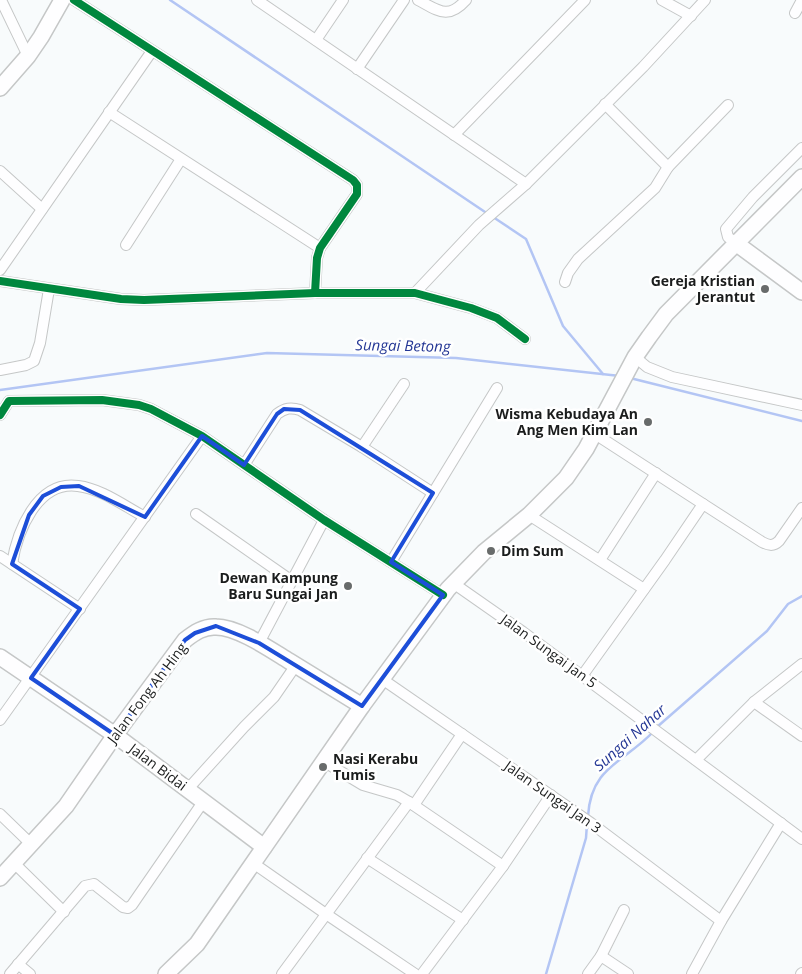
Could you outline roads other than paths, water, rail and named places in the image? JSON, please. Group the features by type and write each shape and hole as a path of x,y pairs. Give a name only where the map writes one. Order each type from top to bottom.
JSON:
{"main road":[{"path":"0,88 28,56 62,0"},
{"path":"166,974 197,944 323,761 443,595 497,541 528,515 566,478 595,434 633,361 666,314 801,181"},
{"path":"737,244 802,292"},
{"name":"Jalan Fong Ah Hing","path":"0,878 66,806 115,735 185,640 195,632 216,626 228,628 259,643 362,706"},
{"name":"Jalan Bidai","path":"0,657 115,735 264,847"}],"street":[{"path":"1,0 28,56"},
{"path":"74,0 354,180 357,185 357,194 320,248 315,293"},
{"path":"257,0 526,184"},
{"path":"316,40 343,0"},
{"path":"357,69 404,0"},
{"path":"418,0 446,13 454,11 466,0"},
{"path":"454,135 585,0"},
{"path":"662,0 691,16"},
{"path":"415,293 479,225 526,184 705,0"},
{"path":"795,13 802,0"},
{"path":"0,270 152,51"},
{"path":"605,104 668,168"},
{"path":"565,282 568,273 578,259 655,188 668,168 728,105"},
{"path":"109,112 320,248"},
{"path":"737,244 728,237 726,229 753,197 802,148"},
{"path":"126,245 181,159"},
{"path":"784,167 801,181"},
{"path":"0,171 42,209"},
{"path":"0,281 121,300 315,293 415,293 471,308 497,318 525,338"},
{"path":"0,370 26,365 34,361 40,343 49,289"},
{"path":"633,361 672,377 802,405"},
{"path":"362,448 404,384"},
{"path":"391,562 497,388"},
{"path":"0,415 9,401 102,400 138,405 150,409 202,436 324,520 443,595"},
{"path":"244,465 277,414 284,409 293,408 300,410 433,493"},
{"path":"595,434 762,542 776,545 802,508"},
{"path":"0,720 202,436"},
{"path":"600,560 656,473"},
{"path":"12,564 14,551 29,515 36,504 43,496 61,487 79,486 95,490 145,517"},
{"path":"582,676 703,504"},
{"path":"196,514 292,581"},
{"path":"528,515 644,589"},
{"path":"259,643 324,520"},
{"path":"0,556 80,609"},
{"name":"Jalan Sungai Jan 5","path":"453,583 489,607 802,839"},
{"path":"696,760 754,702 802,664"},
{"path":"187,790 274,697 296,665"},
{"name":"Jalan Sungai Jan 3","path":"382,679 591,823 721,921"},
{"path":"754,702 802,736"},
{"path":"282,974 367,858 412,803 462,734"},
{"path":"323,761 363,785 397,795 412,803 503,866"},
{"path":"422,974 503,866 551,795"},
{"path":"10,974 85,886 90,884 99,887 123,907 128,908 132,905 203,802"},
{"path":"0,814 32,844"},
{"path":"692,974 721,921 781,823"},
{"path":"367,858 463,920"},
{"path":"253,863 415,974"},
{"path":"14,864 64,912"},
{"path":"588,974 601,956 624,910"},
{"path":"601,956 628,974"},
{"path":"18,964 30,974"}],"waterway":[{"path":"170,0 488,214"},
{"path":"493,217 526,239 563,326 603,374"},
{"name":"Sungai Betong","path":"0,390 267,353 456,358 620,376"},
{"name":"Sungai Betong","path":"630,378 802,421"},
{"name":"Sungai Nahar","path":"657,727 767,631 788,604 802,596"},
{"name":"Sungai Nahar","path":"588,816 590,799 595,786 602,776 654,731"},
{"name":"Sungai Nahar","path":"546,974 586,838 587,824"}],"place":[{"name":"Gereja Kristian Jerantut","path":"765,289"},
{"name":"Wisma Kebudaya An Ang Men Kim Lan","path":"648,422"},
{"name":"Dim Sum","path":"491,551"},
{"name":"Dewan Kampung Baru Sungai Jan","path":"348,586"},
{"name":"Nasi Kerabu Tumis","path":"323,767"}]}
